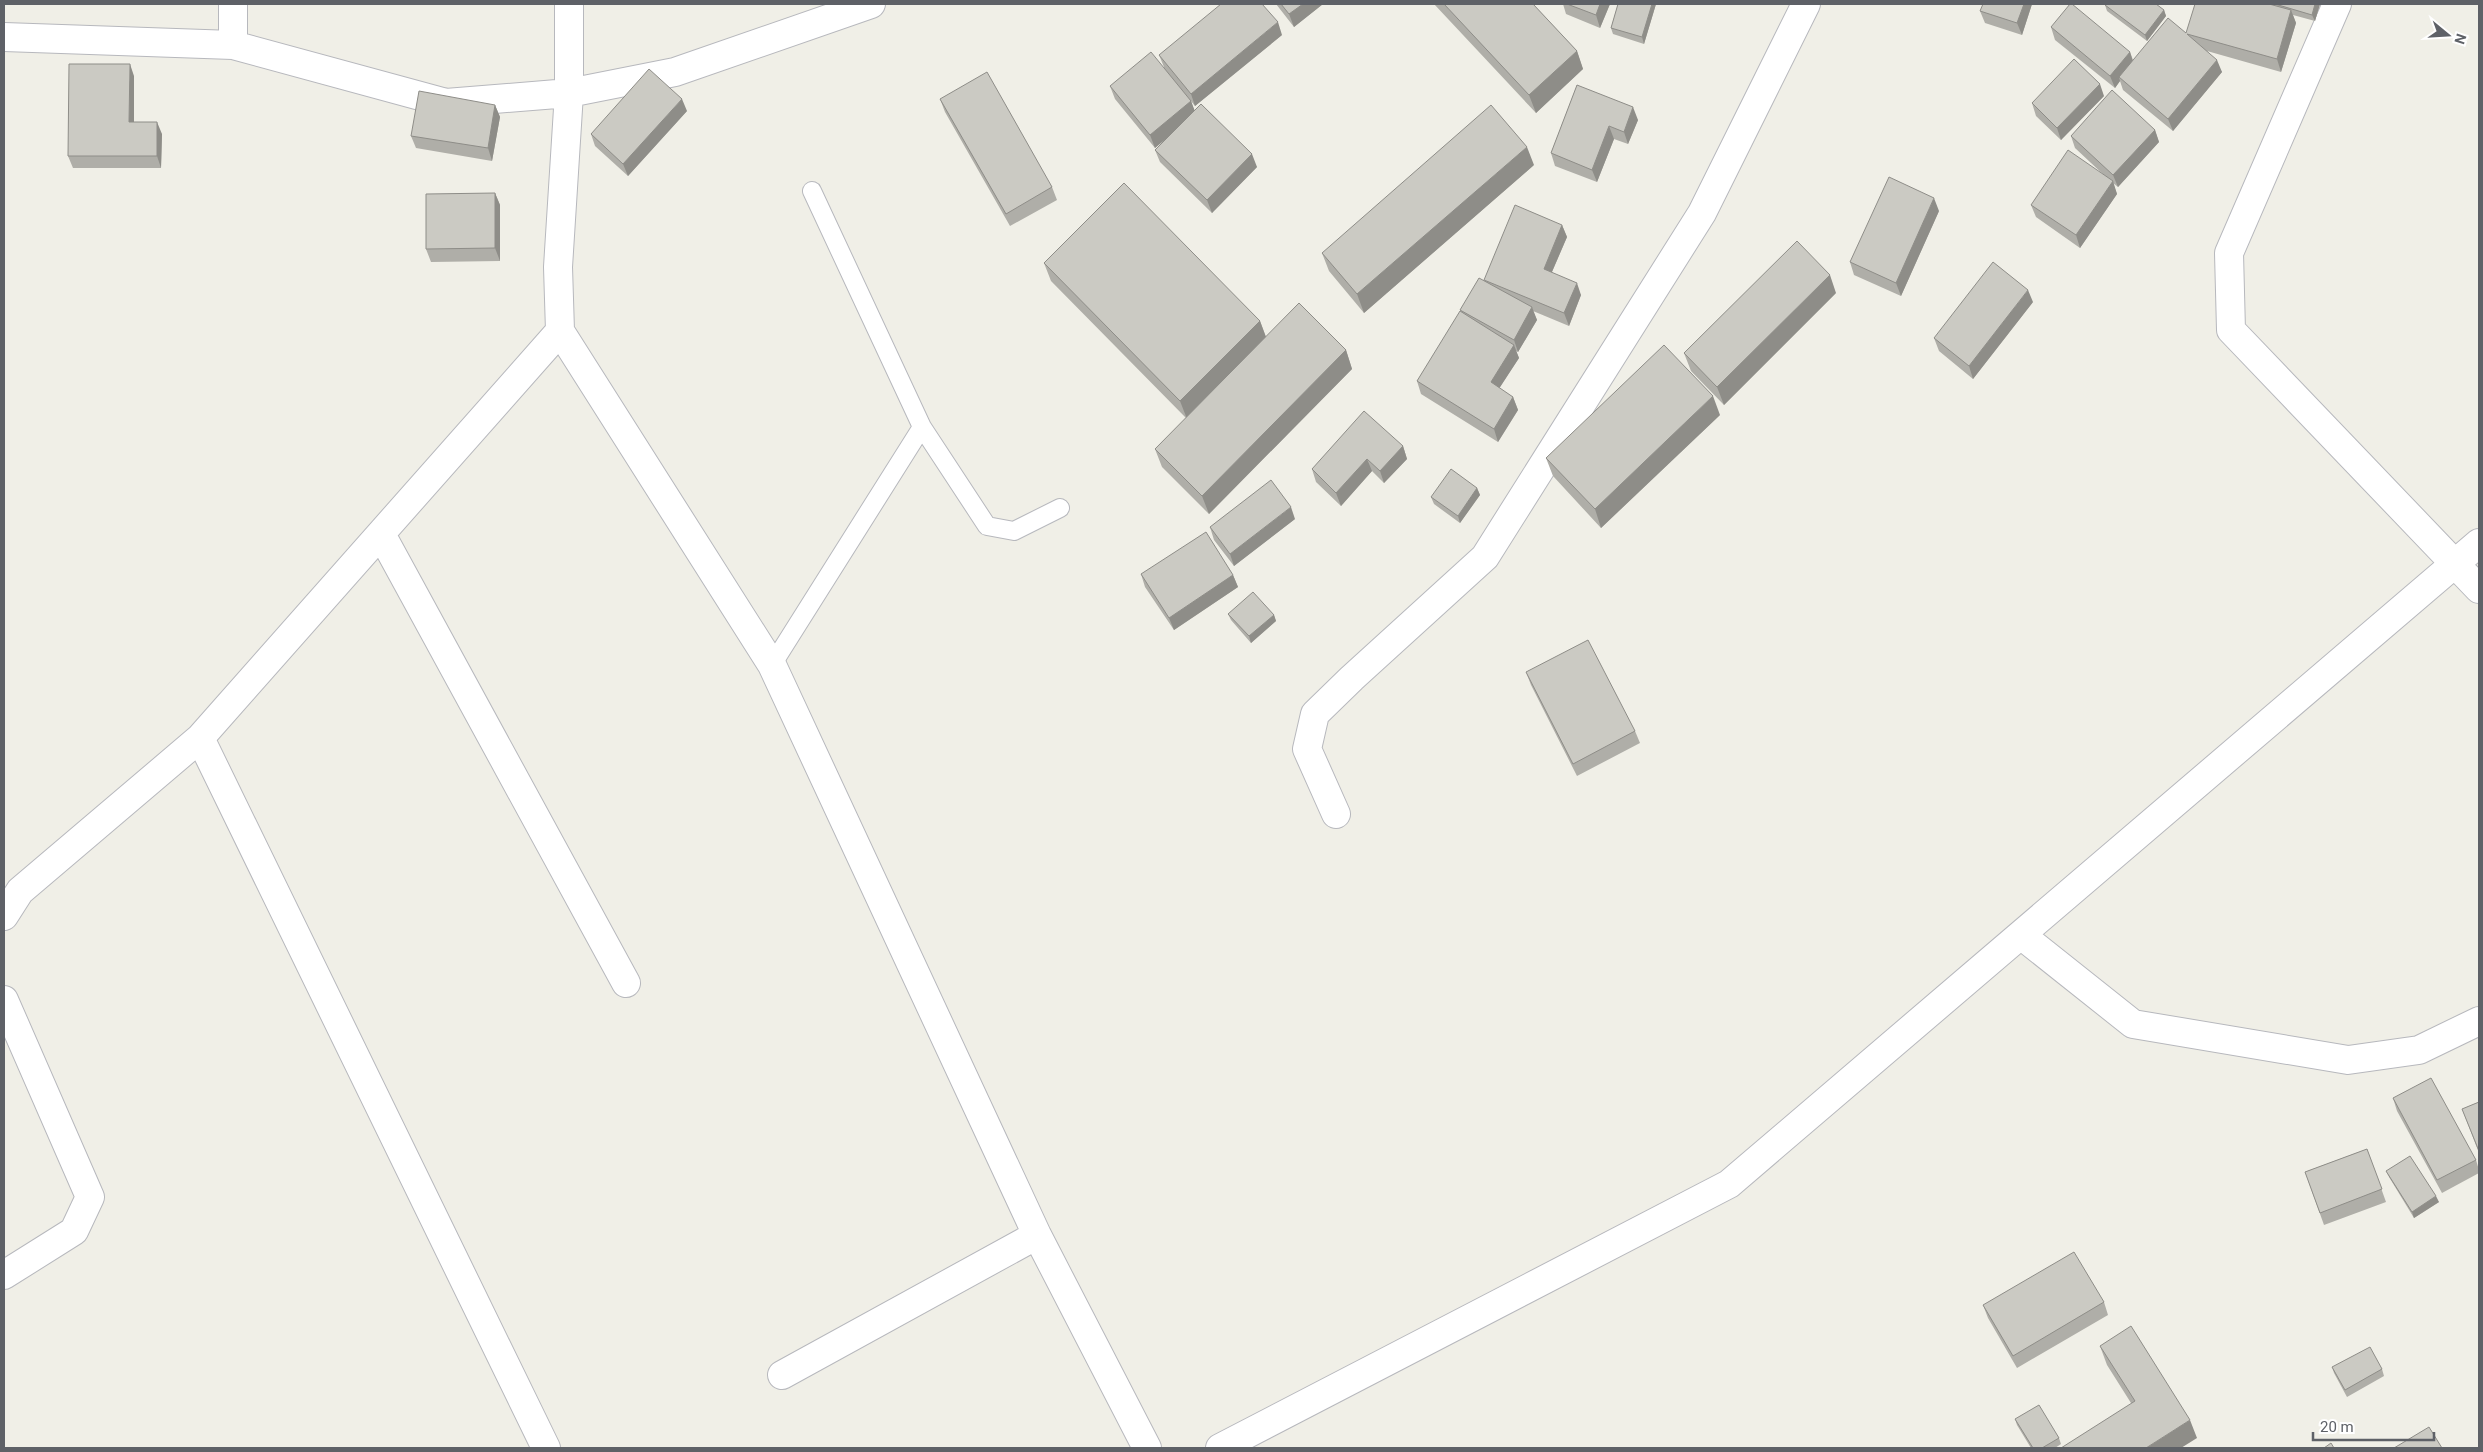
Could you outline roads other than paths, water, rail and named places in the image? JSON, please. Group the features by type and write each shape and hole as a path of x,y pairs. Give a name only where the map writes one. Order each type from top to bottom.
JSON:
{"street":[{"path":"232,44 233,4"},
{"path":"569,4 569,93 558,267 560,331 772,665 1037,1235 1147,1448"},
{"path":"4,37 232,44 446,103 569,93 675,72 871,4"},
{"path":"1336,814 1306,749 1315,714 1352,678 1485,558 1702,213 1806,4"},
{"path":"2337,4 2229,253 2231,330 2479,589"},
{"path":"4,916 20,891 200,738 560,331"},
{"path":"381,534 626,983"},
{"path":"1220,1448 1729,1184 2479,542"},
{"path":"200,738 546,1448"},
{"path":"2021,935 2133,1024 2348,1060 2420,1050 2479,1021"},
{"path":"4,1000 90,1197 74,1231 4,1274"},
{"path":"782,1375 1037,1235"}],"lane":[{"path":"812,191 922,428 987,526 1014,531 1060,508"},
{"path":"772,665 922,428"}]}
